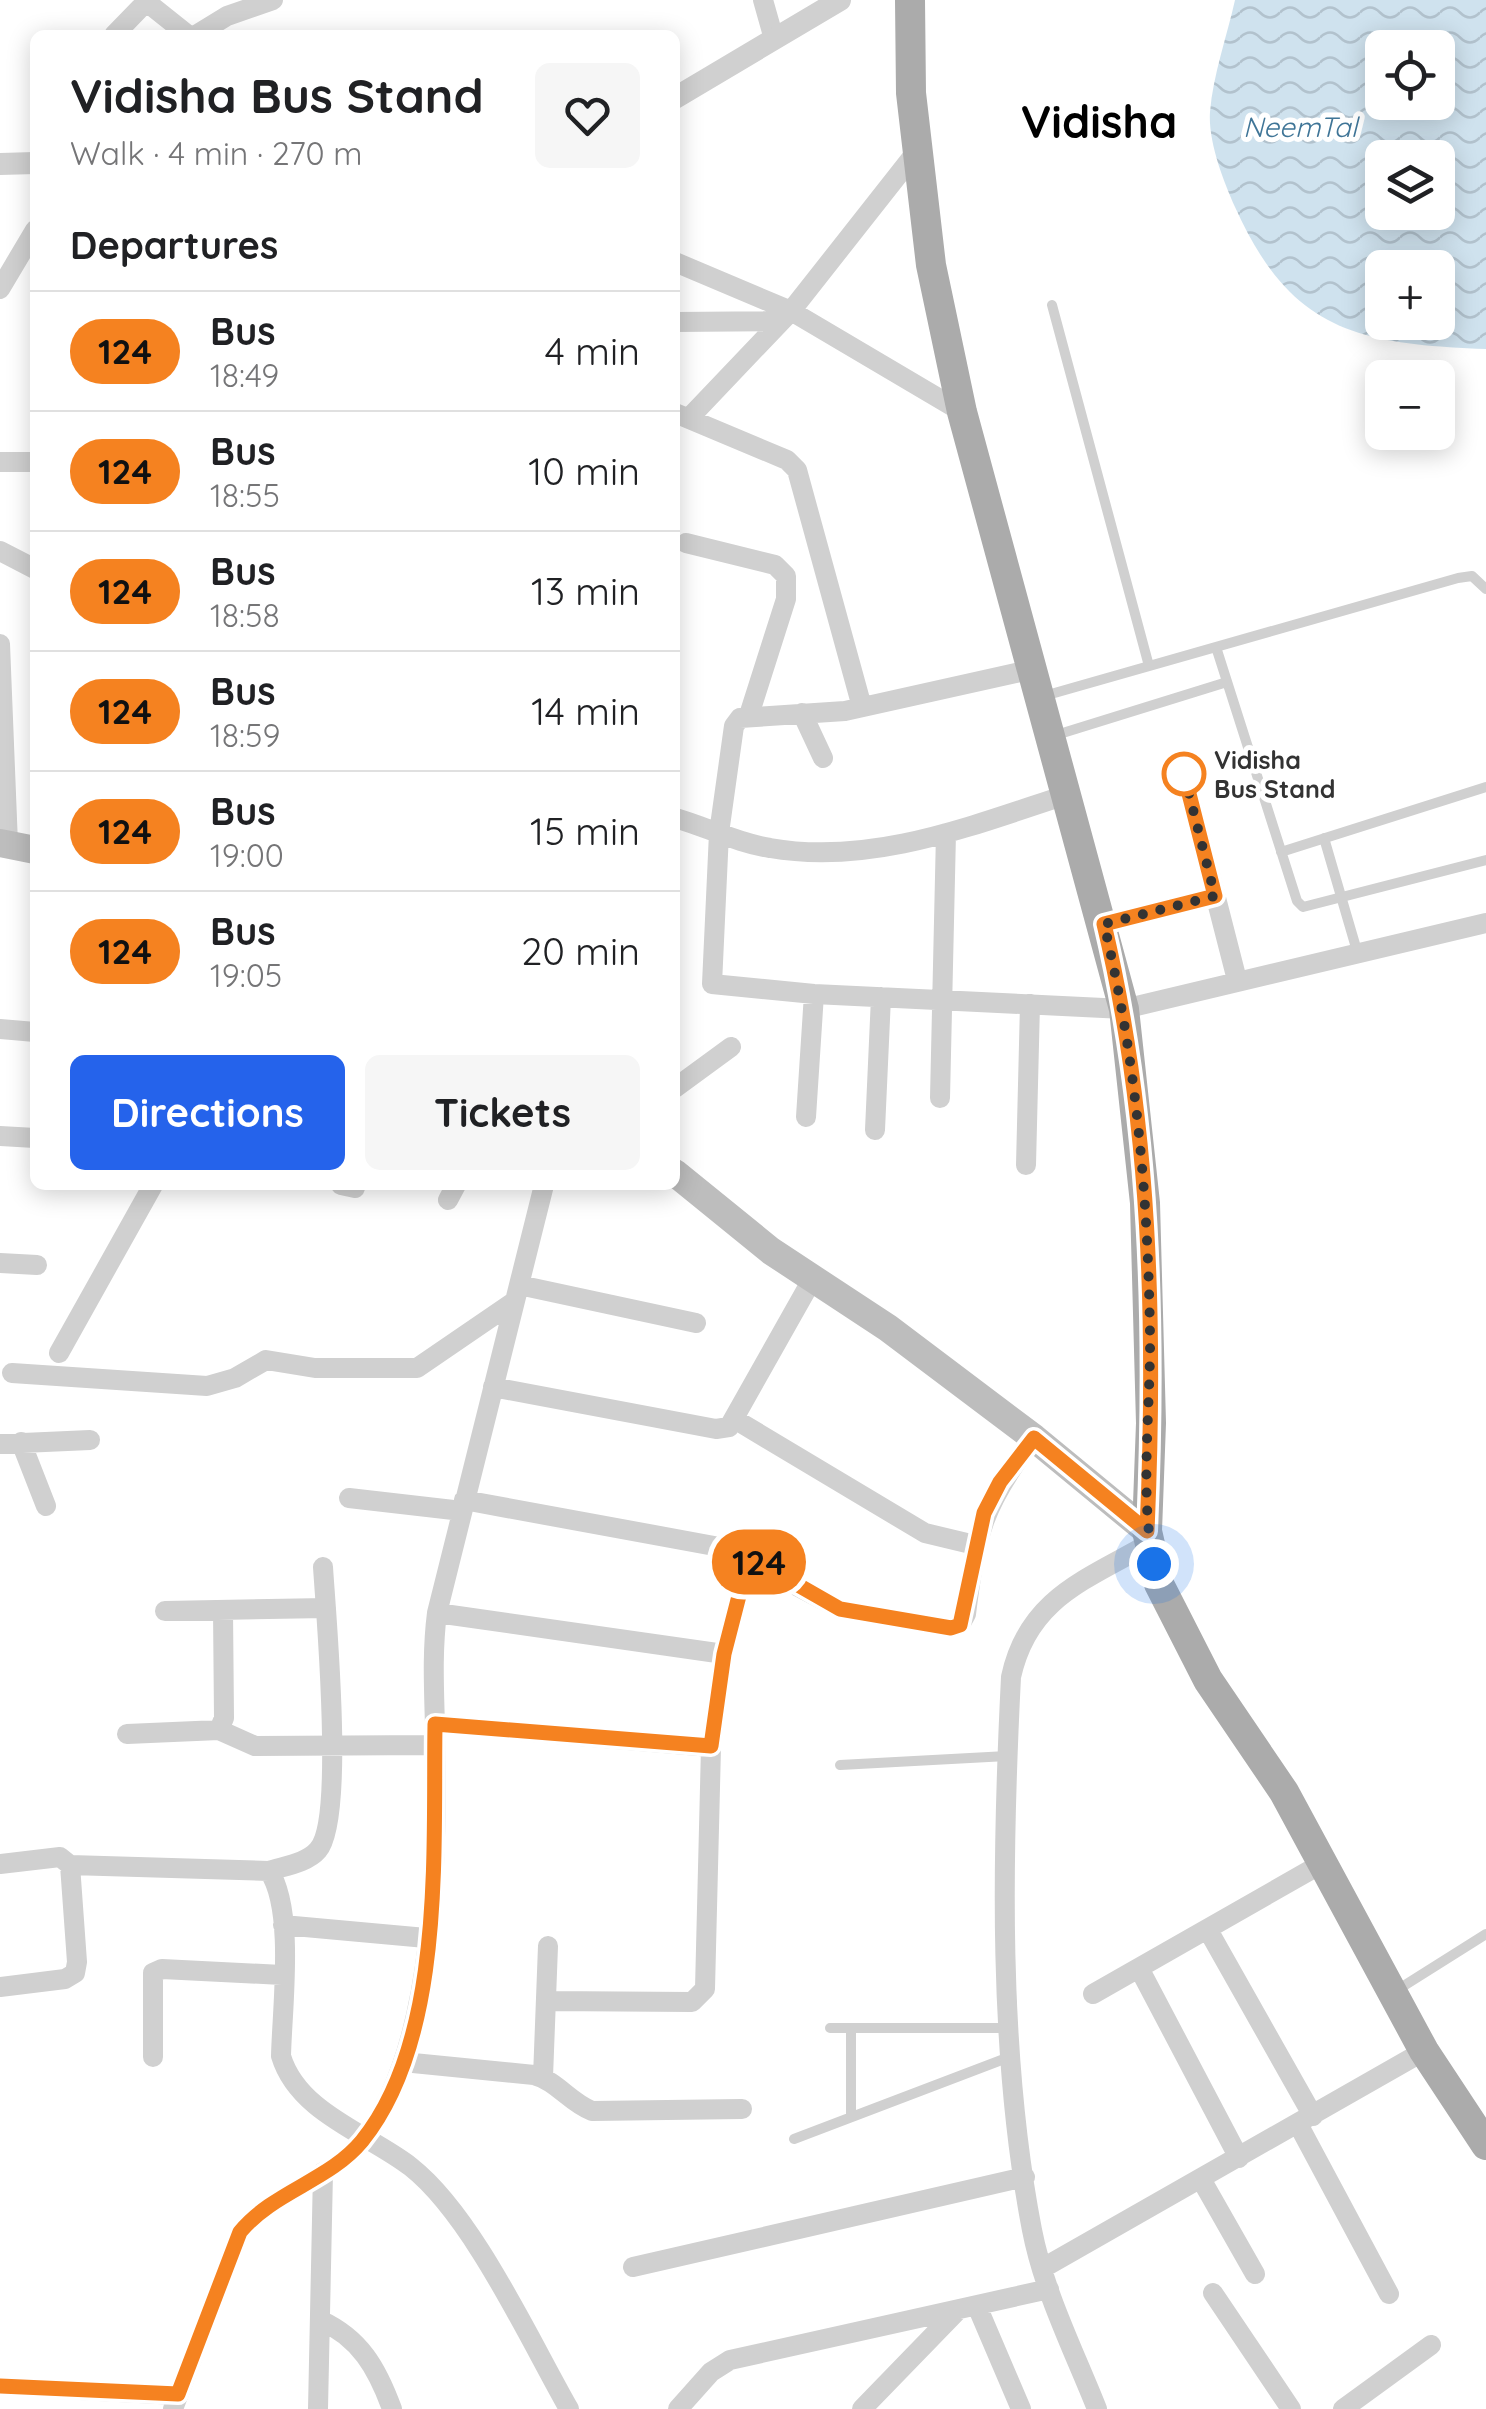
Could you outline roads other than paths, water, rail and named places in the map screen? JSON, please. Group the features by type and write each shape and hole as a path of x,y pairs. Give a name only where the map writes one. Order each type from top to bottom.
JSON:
{"main road":[{"path":"910,0 917,151 931,265 962,412 1069,794 1124,1009 1149,1282 1148,1537 1159,1584 1208,1680 1284,1792 1424,2052 1486,2145"},
{"path":"680,1178 1034,1438 1148,1537"}],"street":[{"path":"204,30 227,16 273,0"},
{"path":"763,0 774,40"},
{"path":"680,95 840,0"},
{"path":"119,30 145,1 182,30"},
{"path":"862,707 798,470 787,460 683,415 786,316 917,151"},
{"path":"0,164 30,163"},
{"path":"0,289 30,238"},
{"path":"680,264 786,316 962,412"},
{"path":"680,322 786,316"},
{"path":"0,462 30,462"},
{"path":"686,543 775,566 786,576 786,600 749,715"},
{"path":"0,551 30,566"},
{"path":"0,644 14,846"},
{"path":"1038,682 862,707 740,718 734,726 719,834 712,984 814,994 1124,1009 1486,923"},
{"path":"802,713 823,758"},
{"path":"1184,774 1236,980"},
{"path":"680,820 772,849 865,850 946,832 1069,794"},
{"path":"940,1098 946,832"},
{"path":"1104,924 1215,896"},
{"path":"806,1117 814,994"},
{"path":"875,1130 881,997"},
{"path":"1026,1165 1030,1004"},
{"path":"0,1029 30,1032"},
{"path":"680,1084 731,1048"},
{"path":"0,1136 30,1138"},
{"path":"59,1353 149,1190"},
{"path":"0,2386 176,2402 240,2232 256,2212 342,2162 363,2140 387,2102 416,2028 426,1938 435,1734 432,1670 437,1613 543,1190"},
{"path":"0,1263 38,1265"},
{"path":"493,1387 716,1429 736,1420 813,1278"},
{"path":"12,1373 208,1386 235,1378 266,1360 315,1368 400,1371 430,1362 517,1293 696,1323"},
{"path":"736,1420 925,1533 975,1545"},
{"path":"349,1498 463,1505 725,1548 749,1557 840,1609 951,1628 960,1625 966,1614 975,1545 1000,1482 1034,1438"},
{"path":"46,1506 11,1443 90,1440"},
{"path":"1097,2409 1046,2278 1024,2177 1011,2028 1007,1756 1015,1658 1042,1608 1148,1537"},
{"path":"546,2001 699,1999 705,1989 711,1746 724,1654 749,1557"},
{"path":"0,1864 60,1857 70,1865 269,1871 306,1859 320,1849 325,1834 333,1748 323,1567"},
{"path":"164,1612 326,1608"},
{"path":"219,1730 224,1718 223,1610"},
{"path":"437,1613 724,1654"},
{"path":"127,1734 219,1730 256,1746 333,1748 435,1734 711,1746"},
{"path":"1093,1994 1321,1864"},
{"path":"0,1988 65,1979 75,1973 70,1865"},
{"path":"269,1871 276,1881 283,1925 281,2056 287,2074 363,2140 411,2167 442,2200 474,2245 569,2409"},
{"path":"283,1925 426,1938"},
{"path":"1208,1930 1390,2294"},
{"path":"544,2078 548,1946"},
{"path":"1139,1968 1239,2158"},
{"path":"153,2057 154,1973 162,1969 282,1975"},
{"path":"678,2409 711,2372 730,2360 968,2308 1046,2278 1201,2179 1424,2052"},
{"path":"403,2062 544,2078 577,2105 592,2111 742,2108"},
{"path":"318,2409 323,2172"},
{"path":"633,2267 1024,2177"},
{"path":"1201,2179 1255,2274"},
{"path":"1213,2293 1291,2409"},
{"path":"968,2308 1020,2408"},
{"path":"862,2409 968,2308"},
{"path":"320,2320 354,2340 380,2375 392,2409"},
{"path":"1342,2409 1431,2345"}],"lane":[{"path":"1052,305 1149,666"},
{"path":"1038,682 1149,666 1458,578 1472,576 1486,588"},
{"path":"1216,647 1297,902 1304,907 1342,900 1486,860"},
{"path":"1053,736 1227,682"},
{"path":"1281,852 1486,787"},
{"path":"1324,838 1357,951"},
{"path":"840,1765 1007,1756"},
{"path":"1392,1993 1486,1934"},
{"path":"830,2028 1011,2028"},
{"path":"851,2117 852,2028"},
{"path":"794,2139 1013,2055"}],"water":[{"name":"NeemTal","path":"1235,0 1486,0 1486,349 1391,340 1455,340 1455,250 1365,250 1365,335 1334,323 1306,306 1280,281 1257,249 1221,173 1211,135 1210,112"}],"place":[{"name":"Vidisha Bus Stand","path":"1184,774"}],"district":[{"name":"Vidisha","path":"1099,122"}]}
